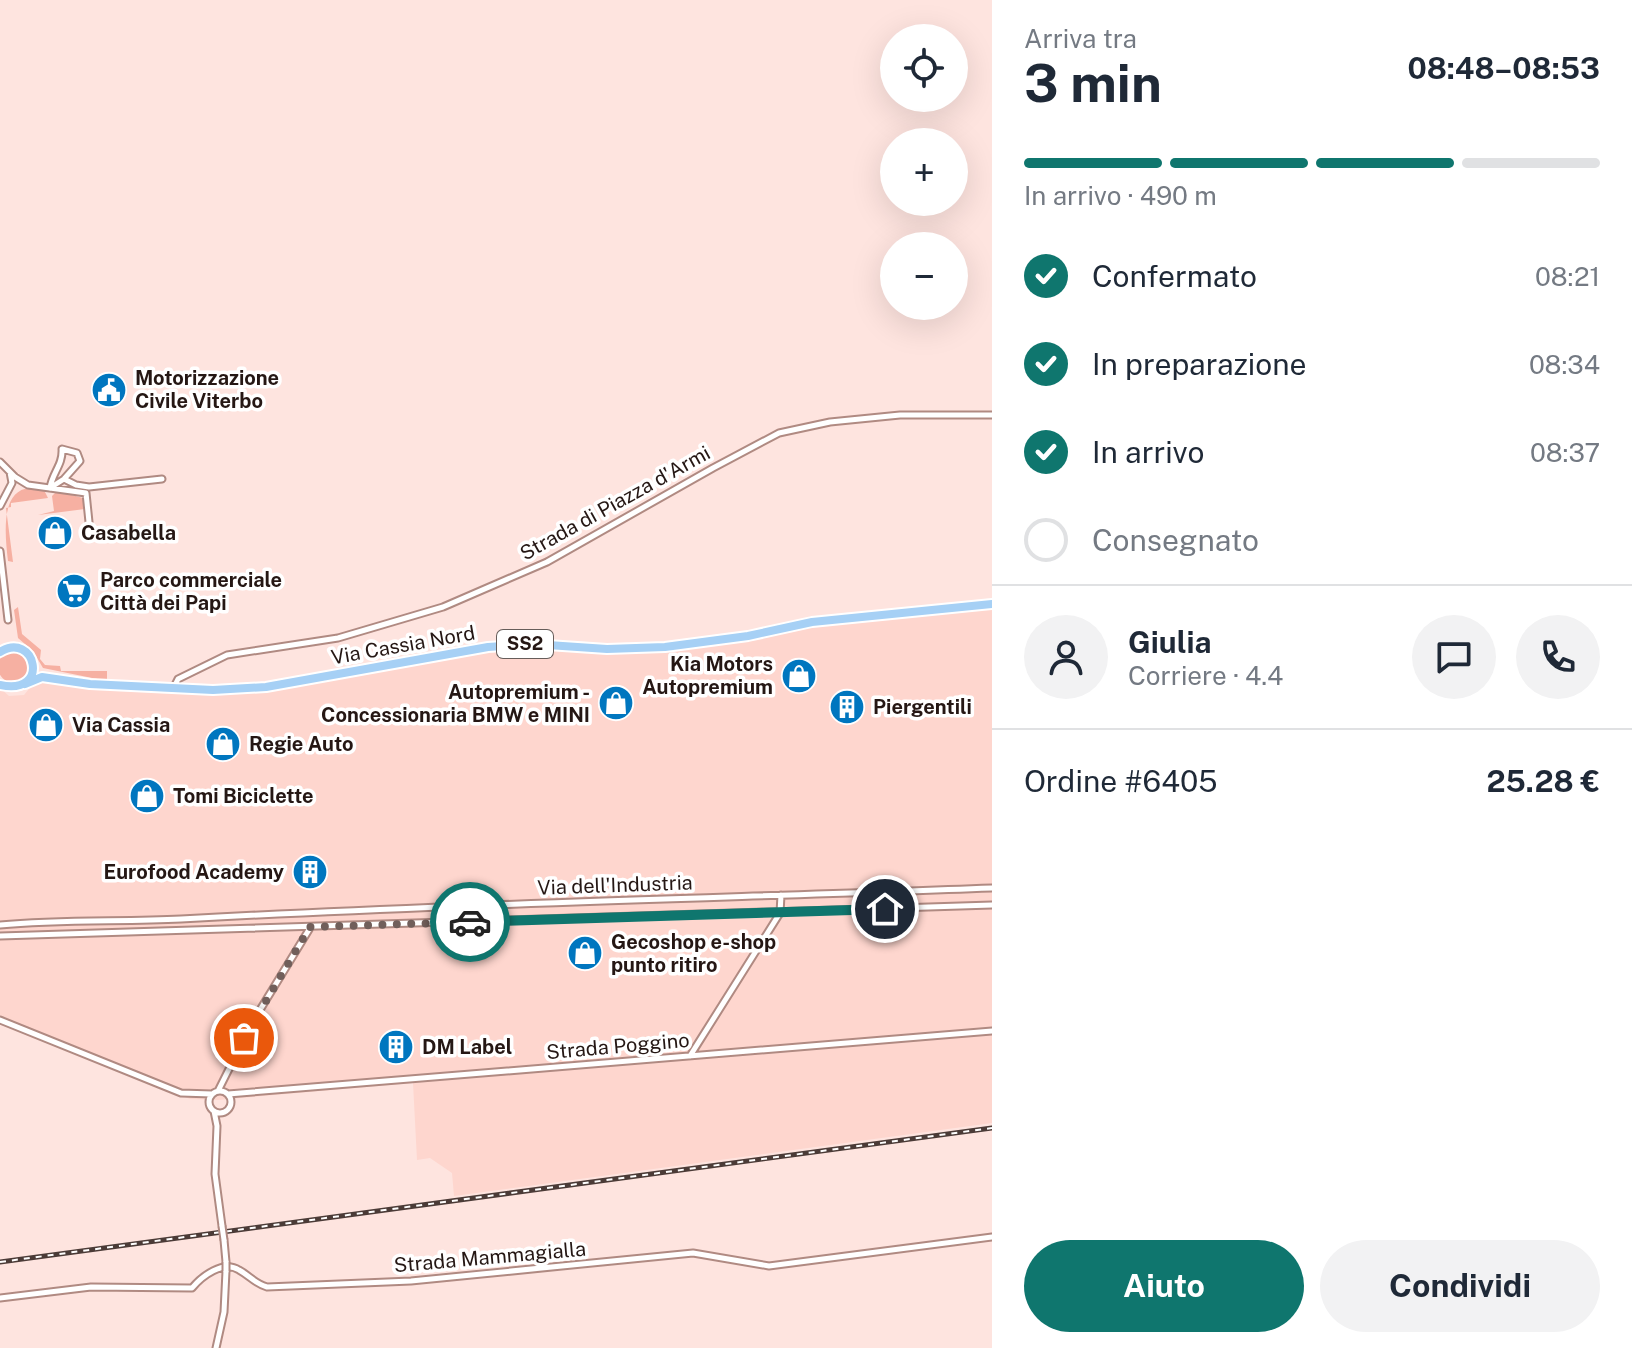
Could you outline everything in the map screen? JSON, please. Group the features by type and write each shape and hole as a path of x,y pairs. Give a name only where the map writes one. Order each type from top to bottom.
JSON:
{"main road":[{"name":"Via Cassia Nord","path":"25,684 42,677 90,684 213,690 266,687 488,647 533,644 607,649 665,647 748,636 812,622 992,604"},
{"name":"SS2","path":"0,652 17,647 32,661"},
{"name":"Via Cassia Nord","path":"32,661 58,679"},
{"path":"25,684 32,673 32,661"},
{"name":"SS2","path":"1,684 13,687 25,684"}],"street":[{"name":"Strada di Piazza d'Armi","path":"174,688 178,679 227,655 338,638 443,607 547,562 779,433 830,422 900,415 992,415"},
{"path":"64,449 77,453 80,461 64,479 50,488 62,463 64,449"},
{"path":"0,462 28,485 86,493 89,522"},
{"path":"0,506 10,472"},
{"path":"64,479 89,487 162,479"},
{"path":"5,495 28,485"},
{"path":"0,551 8,620"},
{"name":"Via dell'Industria","path":"0,925 180,919 320,910 992,888"},
{"path":"690,1056 780,913 781,895"},
{"name":"Via dell'Industria","path":"0,936 992,905"},
{"path":"224,1092 227,1075 241,1042 310,927"},
{"path":"0,1020 181,1093 224,1092"},
{"name":"Strada Poggino","path":"224,1092 247,1094 992,1031"},
{"path":"224,1092 231,1100 228,1110"},
{"path":"212,1094 209,1105 214,1111 217,1126 215,1174 226,1262 224,1312 216,1348"},
{"path":"217,1126 228,1110 247,1094"},
{"path":"214,1111 228,1110"},
{"name":"Strada Mammagialla","path":"0,1298 125,1285 192,1288 210,1272 230,1267 267,1287 411,1281 693,1253 769,1266 992,1237"}],"shaded area":[{"path":"30,488 44,490 48,498 11,503 9,507 13,497"},
{"path":"57,491 83,498 85,509 38,515 54,511 52,496"},
{"path":"7,515 13,562 8,561"},
{"path":"18,607 22,634 41,650 40,659 45,665 60,666 61,671 107,671 107,681 43,668 33,651 18,638 14,610"},
{"path":"992,607 992,1123 454,1196 452,1173 430,1158 417,1160 413,1083 218,1100 190,1099 0,1023 0,688 9,696 24,695 33,684 44,681 80,688 213,695 258,691 495,649 546,647 665,651 738,642 809,626"},
{"path":"8,652 20,652 29,661 29,673 20,682 8,682 -1,673 -1,661"}],"railway":[{"path":"0,1262 992,1128"}],"way so far":[{"path":"244,1038 310,927 470,922"}],"place":[{"name":"Motorizzazione Civile Viterbo","path":"109,390"},
{"name":"Casabella","path":"55,533"},
{"name":"Parco commerciale Città dei Papi","path":"74,591"},
{"name":"Kia Motors Autopremium","path":"799,676"},
{"name":"Autopremium - Concessionaria BMW e MINI","path":"616,703"},
{"name":"Piergentili","path":"847,707"},
{"name":"Via Cassia","path":"46,725"},
{"name":"Regie Auto","path":"223,744"},
{"name":"Tomi Biciclette","path":"147,796"},
{"name":"Eurofood Academy","path":"310,872"},
{"name":"Gecoshop e-shop punto ritiro","path":"585,953"},
{"name":"DM Label","path":"396,1047"}],"route":[{"path":"470,922 885,909"}]}
